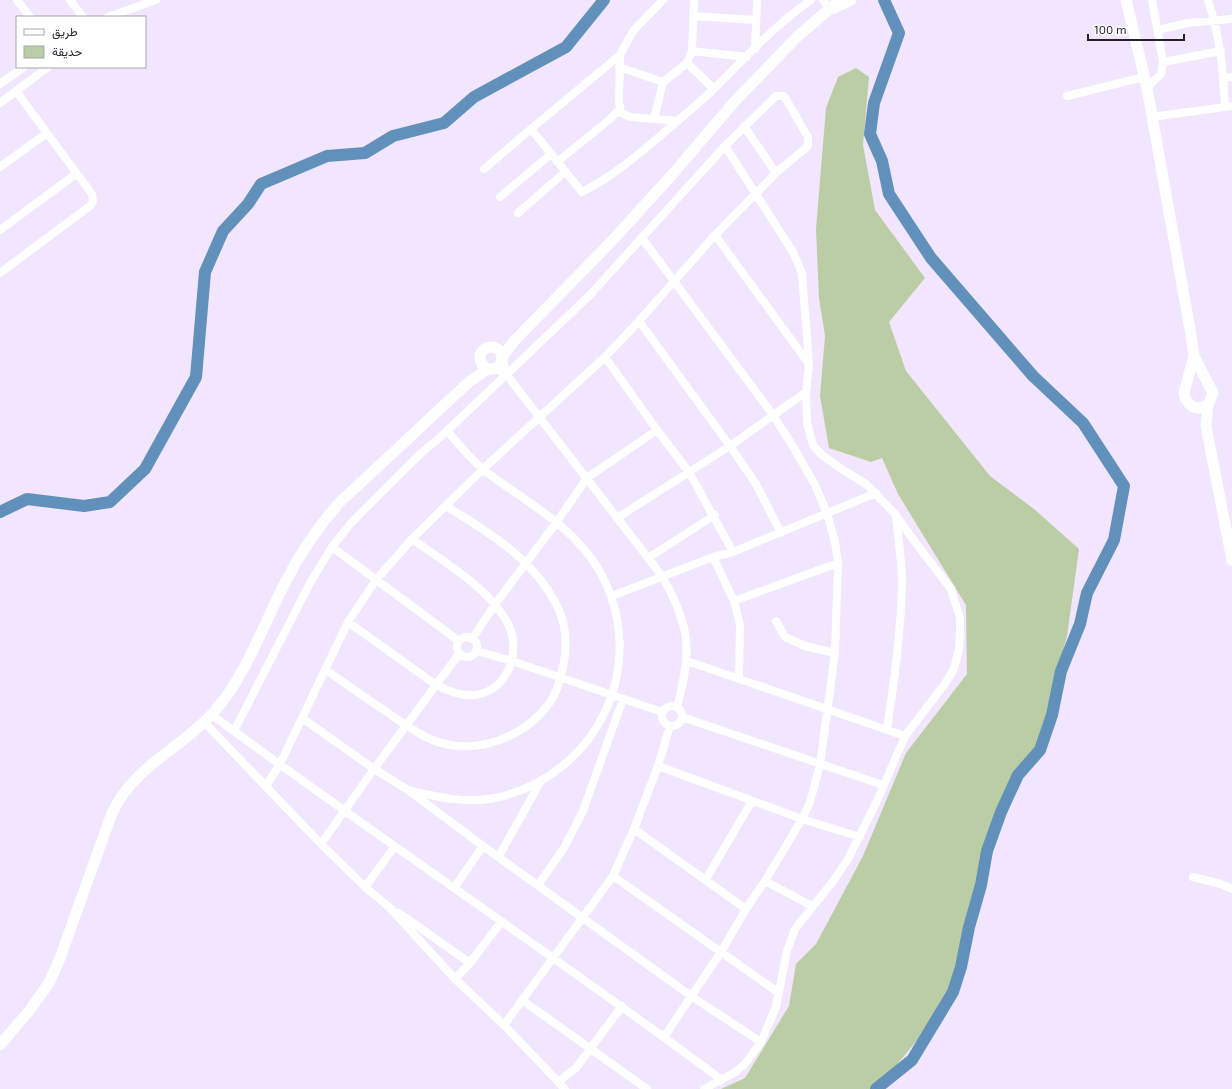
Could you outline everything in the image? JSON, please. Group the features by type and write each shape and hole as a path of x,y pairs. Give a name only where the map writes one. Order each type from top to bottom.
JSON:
{"main road":[{"path":"500,354 615,237 671,176 740,95 799,35 840,0"},
{"path":"830,10 851,0"},
{"path":"1126,0 1147,88 1194,356 1214,393 1208,405 1206,426 1232,560"},
{"path":"0,1045 49,983 60,958 112,813 120,796 133,780 208,719 226,698 248,662 283,586 307,544 326,517 339,503 470,381 500,365 500,354 492,346 484,349 470,381"},
{"path":"1194,356 1184,393 1187,402 1195,408 1206,426"},
{"path":"480,360 481,364 492,369"},
{"path":"1186,388 1188,384 1197,379 1207,382"},
{"path":"1195,408 1208,405"}],"street":[{"path":"17,0 29,16"},
{"path":"70,0 82,16"},
{"path":"111,16 156,0"},
{"path":"484,169 620,55 633,31 664,0"},
{"path":"654,119 663,82 687,63 692,51 694,0"},
{"path":"755,49 757,0"},
{"path":"531,129 582,192 609,177 678,121 714,89 781,22 811,0"},
{"path":"823,0 830,10"},
{"path":"1147,88 1160,74 1163,62 1152,0"},
{"path":"1152,117 1229,107 1228,77 1215,21 1208,0"},
{"path":"693,16 756,20"},
{"path":"1158,30 1187,23 1232,19"},
{"path":"692,51 746,56"},
{"path":"1163,62 1221,51"},
{"path":"620,55 620,109 624,115 631,117 678,121"},
{"path":"687,63 714,89"},
{"path":"619,67 663,82"},
{"path":"2,79 22,68"},
{"path":"0,103 47,68"},
{"path":"1067,96 1144,76"},
{"path":"0,273 90,206 93,201 92,194 16,91"},
{"path":"234,731 310,583 332,547 364,508 590,295 744,126 776,96 784,96 808,137 808,146 776,173 715,235 605,357 540,416 412,539 376,580 348,622 280,764 266,786"},
{"path":"557,162 610,120 620,109"},
{"path":"744,126 776,173"},
{"path":"0,167 48,133"},
{"path":"704,1089 722,1080 746,1064 761,1042 776,1007 790,940 803,917 834,880 860,836 905,736 944,685 954,669 959,649 960,618 951,589 896,515 876,493 858,477 840,468 822,455 813,444 807,422 806,392 809,365 802,273 793,252 725,146"},
{"path":"500,197 551,154"},
{"path":"518,214 566,172"},
{"path":"0,230 76,174"},
{"path":"715,235 809,365"},
{"path":"642,238 699,313 773,416 815,485 827,513 835,542 838,563 835,653 820,765 814,790 802,819 765,881 746,909 721,952 664,1037"},
{"path":"639,321 756,484 781,533"},
{"path":"500,354 506,374 540,416 616,518 662,576 677,602 684,625 687,661 677,707"},
{"path":"605,357 689,472 715,516 733,552"},
{"path":"492,369 506,374"},
{"path":"616,518 730,446 806,392"},
{"path":"472,639 496,603 556,523 587,478 657,430"},
{"path":"408,790 439,798 463,800 494,798 516,792 541,781 569,761 589,741 603,718 613,695 619,652 618,634 612,596 600,571 589,555 556,523 483,470 447,431"},
{"path":"612,596 713,557 733,552 876,493"},
{"path":"326,670 406,726 441,742 467,746 490,743 514,735 538,717 551,701 561,678 565,640 559,610 540,580 515,552 473,522 446,506"},
{"path":"887,730 897,660 902,582 896,515"},
{"path":"648,558 715,516"},
{"path":"348,622 436,685 449,692 474,695 485,692 498,684 507,673 512,661 514,641 512,629 496,603 412,539"},
{"path":"332,547 459,641"},
{"path":"713,557 734,601 741,637 739,679"},
{"path":"734,601 838,563"},
{"path":"776,621 785,637 805,646 835,653"},
{"path":"465,637 472,639 476,644 476,651 468,657 459,654 456,648 459,641 465,637"},
{"path":"476,651 512,661 662,712"},
{"path":"321,844 459,654"},
{"path":"687,661 905,736"},
{"path":"538,885 564,848 583,811 623,698"},
{"path":"668,706 677,707 681,712 682,717 676,726 670,726 664,722 662,712 668,706"},
{"path":"682,717 820,765 883,785"},
{"path":"302,718 374,769 408,790 691,996 761,1042"},
{"path":"208,719 234,731 501,922 622,1006 722,1080"},
{"path":"208,719 266,786 321,844 365,887 389,907 470,963"},
{"path":"504,1026 613,876 634,829 658,766 670,726"},
{"path":"658,766 802,819 860,836"},
{"path":"499,856 541,781"},
{"path":"706,879 752,801"},
{"path":"634,829 746,909"},
{"path":"365,887 395,846"},
{"path":"454,888 483,846"},
{"path":"613,876 779,993"},
{"path":"1193,877 1221,884 1232,889"},
{"path":"765,881 812,906"},
{"path":"389,907 455,979 504,1026 565,1089"},
{"path":"455,979 470,963 501,922"},
{"path":"522,1000 647,1089"},
{"path":"558,1082 576,1068 622,1006"}],"green space":[{"path":"856,68 869,77 863,145 875,210 925,278 889,322 906,371 990,476 1034,509 1079,549 1067,636 1039,744 999,827 958,990 895,1067 870,1089 721,1089 745,1078 789,1006 796,964 816,944 863,856 906,753 967,674 966,605 898,494 882,458 871,462 829,448 820,396 825,336 819,298 816,229 826,108 838,77"}],"waterway":[{"path":"0,512 27,499 84,506 110,502 145,469 196,377 205,272 223,231 248,204 261,184 327,156 365,153 393,136 444,123 474,97 566,47 604,0"},
{"path":"876,1089 912,1060 953,992 961,967 969,927 981,885 987,851 1001,812 1018,775 1040,750 1052,715 1061,671 1080,624 1087,593 1114,540 1124,486 1083,423 1033,376 931,258 889,194 882,161 870,134 874,103 899,33 884,0"}]}
